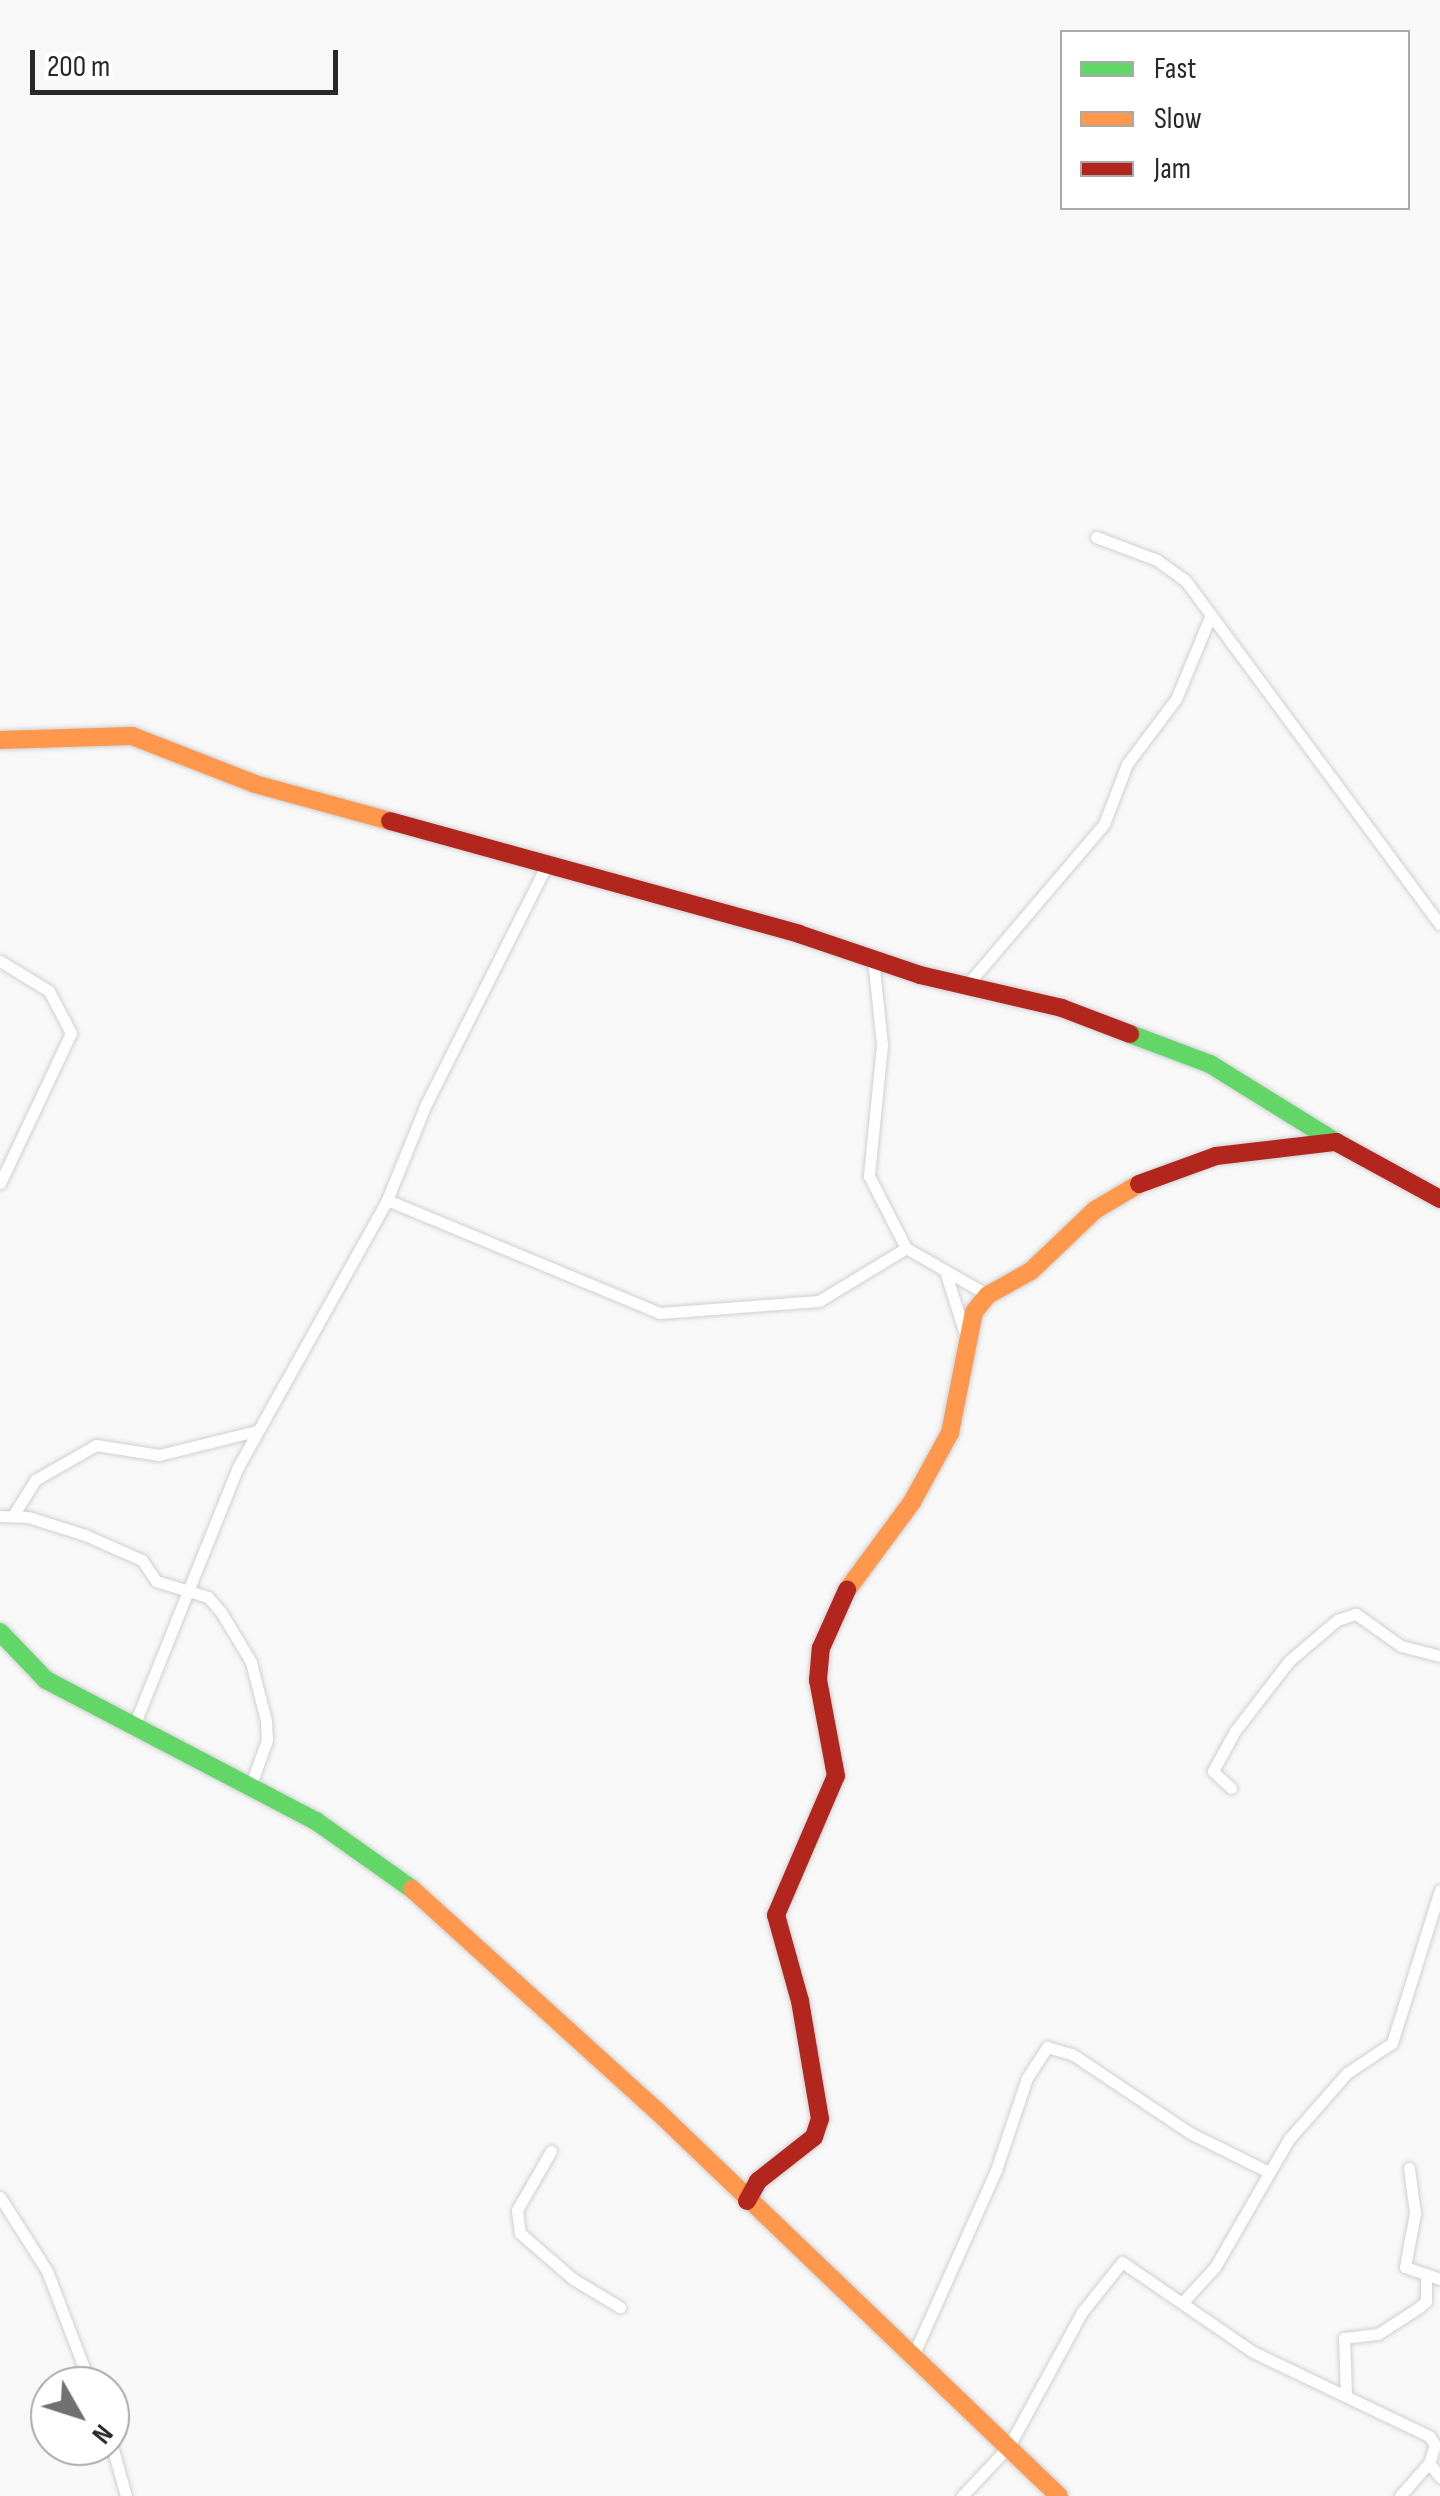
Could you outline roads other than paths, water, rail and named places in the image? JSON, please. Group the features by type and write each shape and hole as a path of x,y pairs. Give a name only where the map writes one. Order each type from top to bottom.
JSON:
{"street":[{"path":"1096,537 1173,570 1440,924"},
{"path":"967,985 1104,824 1127,764 1176,699 1210,617"},
{"path":"0,740 132,736 255,784 548,863 873,959 1062,1008 1126,1037 1180,1050 1440,1200"},
{"path":"135,1723 256,1431 387,1200 426,1104 548,863"},
{"path":"873,959 882,1045 869,1176 906,1248 988,1295"},
{"path":"0,961 49,991 71,1032 0,1183"},
{"path":"747,2201 758,2181 814,2136 820,2119 800,2000 776,1915 836,1776 818,1680 820,1648 844,1594 912,1502 950,1433 965,1334 988,1295 1031,1271 1069,1228 1143,1182 1216,1156 1336,1142"},
{"path":"387,1200 660,1312 819,1301 906,1248"},
{"path":"945,1271 965,1334"},
{"path":"250,1786 267,1740 257,1681 221,1612 192,1592 156,1581 142,1560 85,1535 7,1515 35,1480 96,1445 158,1455 256,1431"},
{"path":"1230,1788 1214,1767 1235,1731 1289,1661 1337,1620 1356,1614 1401,1646 1440,1656"},
{"path":"0,1632 46,1680 250,1786 398,1876 1058,2496"},
{"path":"1182,2302 1215,2267 1265,2170 1324,2095 1392,2043 1440,1890"},
{"path":"912,2358 996,2170 1027,2078 1047,2048 1072,2054 1190,2132 1265,2170"},
{"path":"551,2151 517,2210 520,2232 573,2279 620,2307"},
{"path":"1346,2394 1344,2338 1378,2334 1418,2308 1426,2301 1433,2278 1404,2268 1415,2213 1409,2168"},
{"path":"0,2197 47,2272 83,2366"},
{"path":"962,2496 1009,2446 1116,2264 1130,2266 1252,2352 1428,2436 1435,2445 1429,2463 1400,2496"},
{"path":"1429,2463 1438,2476"},
{"path":"118,2466 126,2496"},
{"path":"1418,2475 1438,2476"}]}
